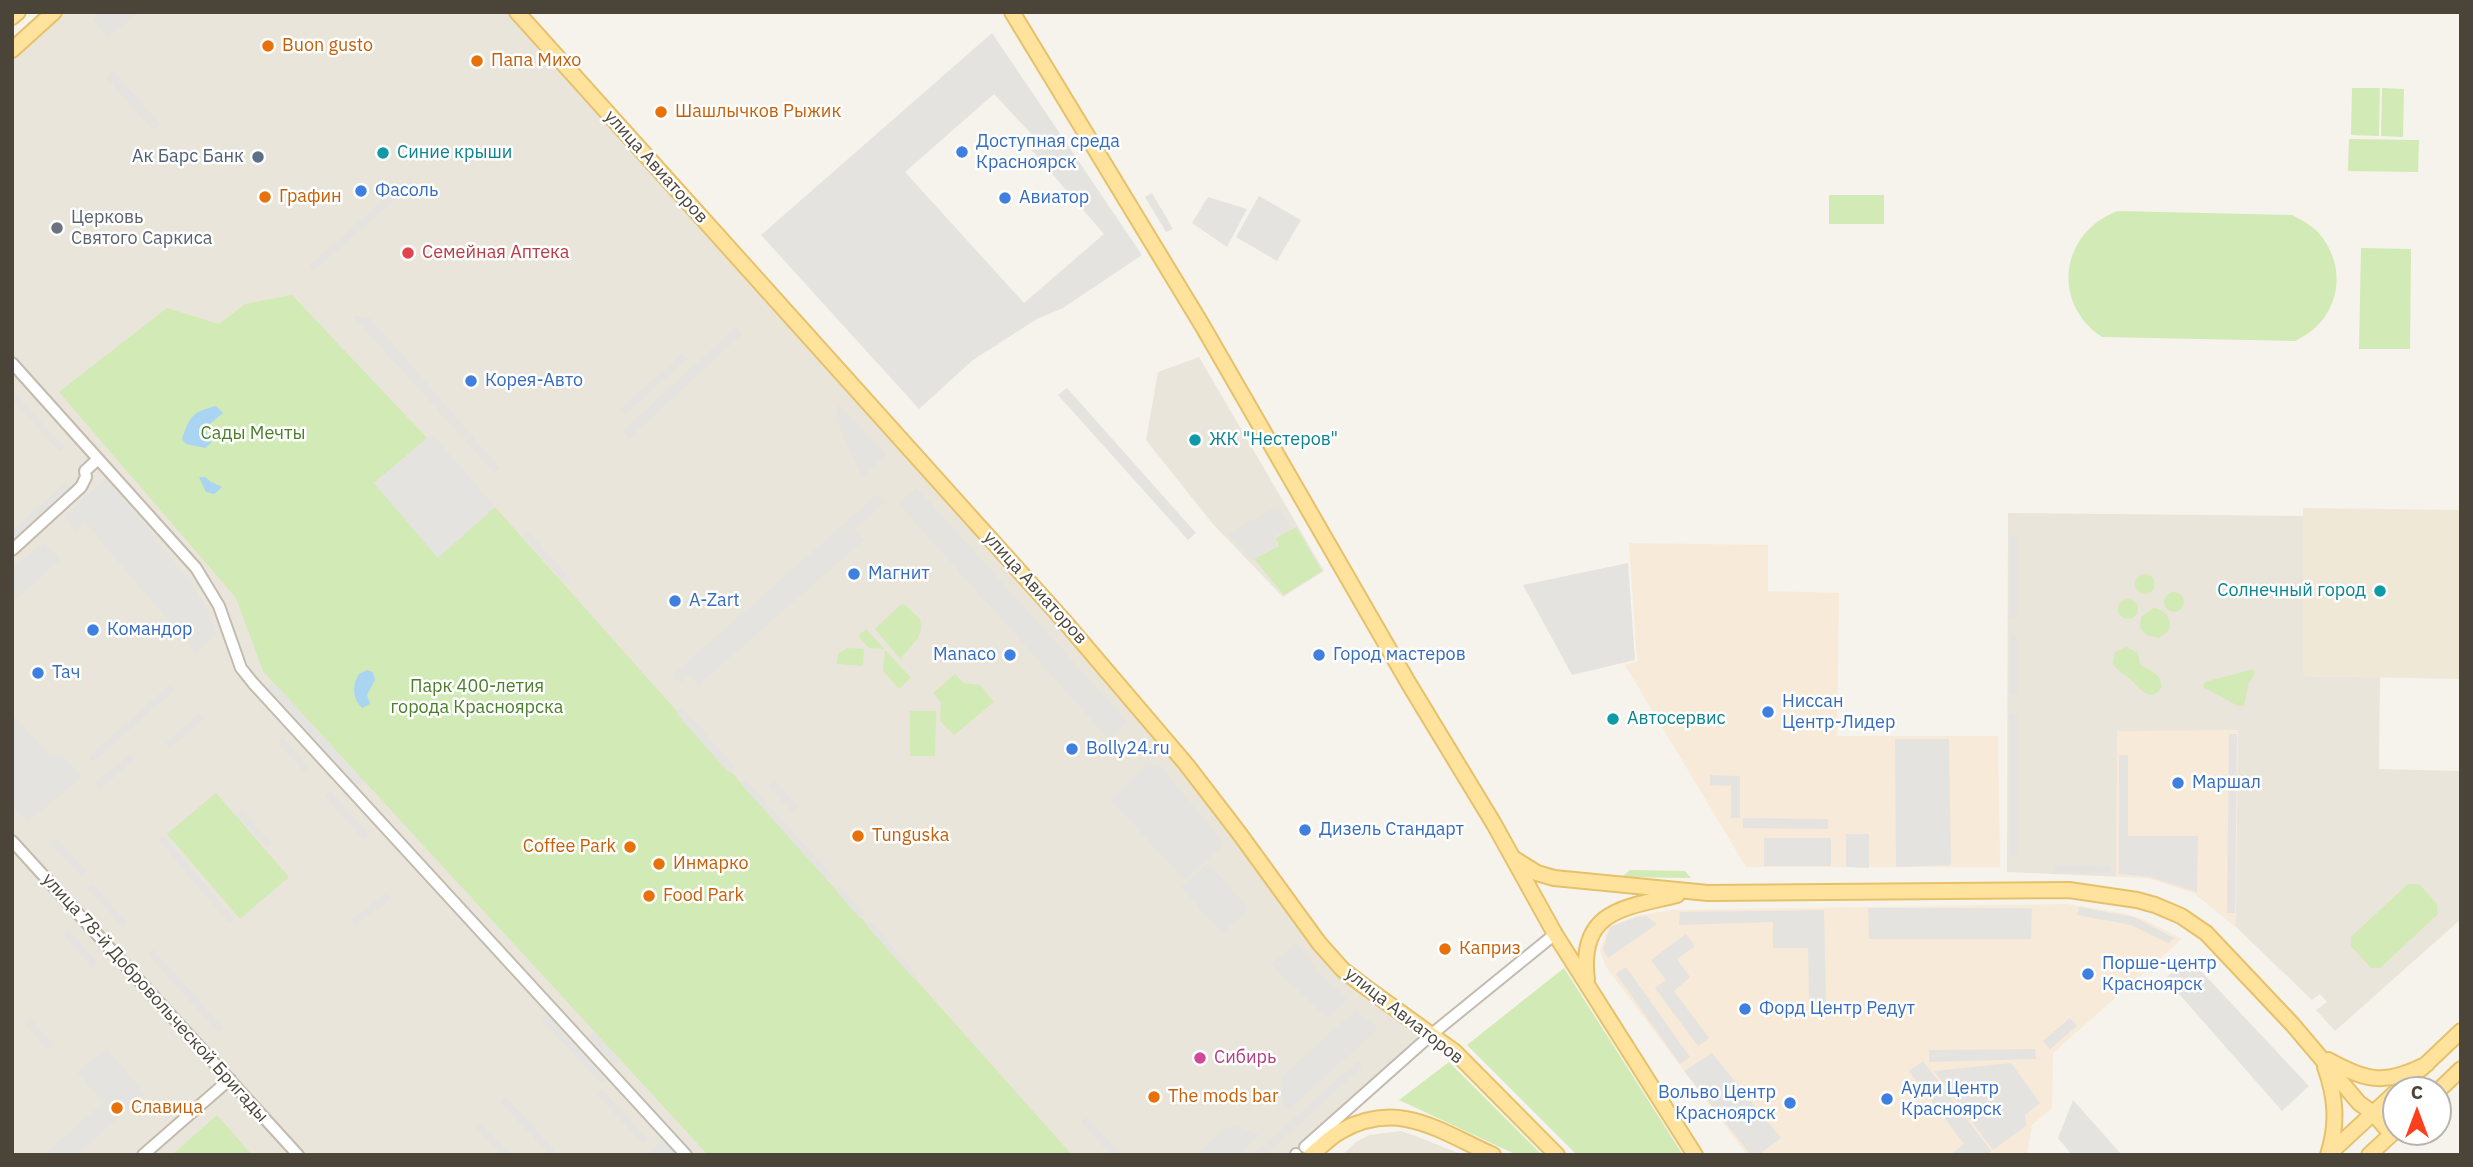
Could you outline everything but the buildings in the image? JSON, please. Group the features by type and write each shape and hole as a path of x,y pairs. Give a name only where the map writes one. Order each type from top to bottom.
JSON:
{"main road":[{"path":"12,17 18,12"},
{"path":"12,50 54,12"},
{"name":"улица Авиаторов","path":"517,12 1065,622 1186,764 1239,832 1318,943 1343,970 1455,1052 1557,1155"},
{"path":"1012,12 1202,325 1555,934 1695,1155"},
{"path":"1512,857 1537,873 1554,878 1689,892 2069,890 2137,900 2181,916 2206,933 2241,968 2359,1102 2382,1122"},
{"path":"1588,987 1585,959 1592,933 1607,915 1629,906 1689,892"},
{"path":"2414,1076 2461,1031"},
{"path":"2320,1056 2355,1074 2385,1080 2403,1076 2427,1064"},
{"path":"2320,1056 2332,1088 2335,1112 2334,1137 2328,1155"},
{"path":"2328,1155 2382,1105"},
{"path":"1302,1153 1339,1132 1385,1116 1410,1118 1493,1155"},
{"path":"2369,1155 2382,1143"}],"street":[{"path":"12,363 197,569 219,606 241,668 253,683 686,1155"},
{"path":"12,550 81,487 86,477 85,471 98,460"},
{"name":"улица 78-й Добровольческой Бригады","path":"12,841 298,1155"},
{"path":"1302,1153 1432,1034 1555,934"},
{"path":"143,1155 230,1079"}],"shaded area":[{"path":"54,12 517,12 1065,622 1319,943 1432,1034 1296,1155 12,1155 12,50"},
{"path":"101,12 138,12 108,38 93,19"},
{"path":"992,33 1142,255 1063,308 1037,319 973,360 919,409 761,235","holes":["994,94 1037,140 1030,148 1104,234 1024,303 905,172"]},
{"path":"113,71 160,124 153,130 106,77"},
{"path":"409,177 414,182 314,271 309,266"},
{"path":"1152,193 1173,229 1166,232 1145,197"},
{"path":"1259,196 1301,220 1277,261 1236,237"},
{"path":"1208,197 1247,209 1227,247 1192,223"},
{"path":"353,316 370,318 500,468 494,472"},
{"path":"736,327 742,334 629,438 623,431"},
{"path":"682,354 687,359 624,415 619,410"},
{"path":"1199,357 1324,571 1283,597 1212,523 1146,440 1158,372"},
{"path":"1067,388 1196,533 1188,540 1058,395"},
{"path":"12,390 64,447 59,451 12,400"},
{"path":"838,404 886,454 862,478 836,419"},
{"path":"432,434 495,507 438,558 374,483"},
{"path":"106,479 189,580 207,608 216,634 196,653 85,522 74,532 65,515"},
{"path":"66,482 71,488 12,540 12,531"},
{"path":"917,488 1127,722 1109,739 899,504"},
{"path":"878,494 885,502 854,530 864,540 698,685 689,675 680,683 673,675"},
{"path":"1278,506 1291,528 1274,536 1276,546 1252,560 1227,534"},
{"path":"2303,508 2461,510 2461,679 2303,676"},
{"path":"2008,513 2303,516 2303,676 2380,677 2379,769 2459,771 2461,765 2461,919 2335,1031 2316,1010 2327,1002 2320,994 2312,1000 2236,927 2194,893 2148,878 2007,872"},
{"path":"528,531 570,579 565,583 523,536"},
{"path":"2010,536 2017,536 2017,617 2010,618"},
{"path":"44,543 60,560 12,602 12,568"},
{"path":"1629,543 1768,545 1768,591 1839,593 1837,736 1998,736 2000,867 1746,867 1625,665 1637,661"},
{"path":"1628,563 1635,660 1572,675 1523,585"},
{"path":"2010,636 2017,636 2017,694 2010,694"},
{"path":"273,683 364,782 358,788 266,689"},
{"path":"169,685 174,690 93,762 89,757"},
{"path":"682,707 735,767 728,772 676,713"},
{"path":"2009,713 2017,714 2018,857 2009,856"},
{"path":"12,714 45,751 64,757 83,776 27,822 12,804"},
{"path":"200,714 204,719 170,748 165,743"},
{"path":"2238,730 2236,927 2194,893 2148,878 2116,876 2117,731"},
{"path":"2229,734 2237,734 2235,913 2227,913"},
{"path":"283,738 309,767 304,772 278,742"},
{"path":"1895,739 1949,739 1951,865 1896,867"},
{"path":"130,754 134,760 100,789 95,783"},
{"path":"2119,755 2128,755 2128,836 2198,836 2197,892 2150,877 2119,874"},
{"path":"1148,764 1160,766 1225,844 1185,880 1111,800"},
{"path":"1710,775 1740,776 1740,818 1731,818 1731,786 1710,785"},
{"path":"745,780 833,876 828,881 741,784"},
{"path":"774,780 798,807 792,812 768,786"},
{"path":"331,792 369,835 364,840 325,796"},
{"path":"241,810 272,843 267,847 236,814"},
{"path":"1743,818 1828,819 1828,829 1743,828"},
{"path":"1846,834 1869,834 1869,868 1846,867"},
{"path":"164,836 234,919 229,923 159,840"},
{"path":"1764,838 1831,838 1831,866 1764,866"},
{"path":"57,839 87,872 82,877 51,844"},
{"path":"1208,863 1249,909 1222,933 1181,887"},
{"path":"2053,865 2111,866 2111,873 2053,873"},
{"path":"92,884 127,922 122,926 87,888"},
{"path":"840,888 864,914 860,918 836,891"},
{"path":"387,893 391,899 355,925 351,919"},
{"path":"2067,904 2123,913 2145,920 2182,939 2053,1053 2052,1108 2032,1125 2027,1155 1747,1155 1606,967 1600,951 1608,927 1636,916 1671,910"},
{"path":"2079,907 2134,917 2174,938 2168,943 2131,925 2077,915"},
{"path":"1868,908 2032,908 2031,939 1869,939"},
{"path":"1824,910 1826,1002 1809,1002 1808,948 1773,948 1773,922 1679,925 1680,912"},
{"path":"1646,916 1657,924 1608,958 1603,950 1610,927"},
{"path":"870,921 917,975 913,978 866,925"},
{"path":"68,930 98,963 93,968 63,934"},
{"path":"1686,934 1695,946 1677,959 1690,977 1674,991 1709,1038 1698,1046 1655,988 1666,980 1651,960"},
{"path":"1297,943 1318,972 1347,999 1327,1018 1271,964"},
{"path":"153,949 224,1029 219,1034 148,954"},
{"path":"1626,967 1690,1057 1680,1064 1616,974"},
{"path":"2180,967 2201,971 2309,1086 2282,1111 2165,978"},
{"path":"1356,1010 1378,1029 1288,1110 1284,1106 1282,1077"},
{"path":"546,1014 606,1079 601,1083 541,1019"},
{"path":"30,1018 53,1045 48,1050 25,1023"},
{"path":"2070,1018 2077,1026 2050,1049 2043,1041"},
{"path":"594,1031 620,1061 615,1065 589,1036"},
{"path":"107,1049 145,1094 77,1155 44,1155 104,1102 77,1072"},
{"path":"2035,1049 2036,1059 1929,1062 1929,1050"},
{"path":"1712,1053 1781,1138 1758,1155 1751,1155 1684,1071"},
{"path":"1358,1061 1362,1067 1265,1155 1253,1155"},
{"path":"1923,1061 1991,1151 1986,1155 1950,1155 1964,1144 1909,1071"},
{"path":"2011,1063 2040,1103 2025,1115 2026,1126 1993,1150 1934,1071"},
{"path":"602,1090 648,1139 643,1144 597,1095"},
{"path":"505,1097 555,1150 550,1155 500,1102"},
{"path":"2073,1100 2122,1155 2072,1155 2058,1138"},
{"path":"1086,1117 1121,1155 1111,1155 1081,1122"},
{"path":"481,1123 511,1155 502,1155 476,1127"},
{"path":"1239,1127 1260,1135 1238,1155 1196,1155 1226,1128"},
{"path":"1401,1131 1463,1155 1342,1155 1356,1142 1369,1135"},
{"path":"664,1139 679,1155 647,1155"}],"green space":[{"path":"2352,88 2380,88 2379,136 2351,135"},
{"path":"2382,88 2404,89 2403,137 2381,136"},
{"path":"2349,139 2419,140 2418,172 2348,171"},
{"path":"1829,195 1884,195 1884,224 1829,224"},
{"path":"2118,211 2292,215 2316,230 2334,260 2336,292 2331,307 2310,332 2295,341 2102,337 2086,323 2075,306 2069,288 2069,269 2074,251 2084,235 2099,221"},
{"path":"2361,248 2411,249 2410,349 2359,349"},
{"name":"Парк 400-летия города Красноярска","path":"292,295 427,438 374,483 438,557 495,507 1072,1155 708,1155 263,671 236,598 59,392 167,308 219,324 245,304"},
{"path":"1296,527 1322,571 1284,595 1254,559 1279,546 1276,538"},
{"path":"2145,574 2152,577 2155,584 2152,591 2145,594 2138,591 2135,584 2138,577"},
{"path":"2174,592 2181,595 2184,602 2181,609 2174,612 2167,609 2164,602 2167,595"},
{"path":"2128,599 2135,602 2138,609 2135,616 2128,619 2121,616 2118,609 2121,602"},
{"path":"904,604 920,619 921,626 918,637 901,660 875,629"},
{"path":"2153,608 2164,612 2170,622 2169,630 2159,638 2146,635 2140,627 2141,617"},
{"path":"866,629 884,649 869,648 858,636"},
{"path":"2127,647 2138,653 2140,665 2159,678 2162,687 2158,692 2150,695 2142,691 2113,664 2115,652"},
{"path":"847,648 864,649 863,666 837,664 838,654"},
{"path":"885,650 911,678 899,689 883,671"},
{"path":"2253,669 2255,673 2248,685 2244,706 2238,706 2203,687 2205,682"},
{"path":"955,674 964,683 980,685 994,702 954,735 940,721 941,702 933,693"},
{"path":"910,711 936,711 935,756 910,756"},
{"path":"216,793 289,877 240,919 167,834"},
{"path":"1630,870 1685,871 1691,878 1622,877"},
{"path":"2408,884 2419,884 2437,904 2438,914 2380,968 2371,968 2351,946 2351,937"},
{"path":"1564,968 1683,1155 1577,1155 1467,1045"},
{"path":"1449,1062 1542,1155 1517,1155 1399,1100"},
{"path":"217,1115 252,1155 172,1155"}],"water":[{"path":"216,406 223,413 207,426 206,431 211,443 205,448 186,444 182,439 193,416"},
{"path":"199,477 205,477 222,487 214,494 206,492"},
{"path":"367,670 373,672 375,680 367,695 370,704 362,708 356,700 354,687 359,674"}],"place":[{"name":"Buon gusto","path":"268,46"},
{"name":"Папа Михо","path":"477,61"},
{"name":"Шашлычков Рыжик","path":"661,112"},
{"name":"Доступная среда Красноярск","path":"962,152"},
{"name":"Синие крыши","path":"383,153"},
{"name":"Ак Барс Банк","path":"258,157"},
{"name":"Фасоль","path":"361,191"},
{"name":"Графин","path":"265,197"},
{"name":"Авиатор","path":"1005,198"},
{"name":"Церковь Святого Саркиса","path":"57,228"},
{"name":"Семейная Аптека","path":"408,253"},
{"name":"Корея-Авто","path":"471,381"},
{"name":"ЖК \"Нестеров\"","path":"1195,440"},
{"name":"Магнит","path":"854,574"},
{"name":"Солнечный город","path":"2380,591"},
{"name":"A-Zart","path":"675,601"},
{"name":"Командор","path":"93,630"},
{"name":"Manaco","path":"1010,655"},
{"name":"Город мастеров","path":"1319,655"},
{"name":"Taч","path":"38,673"},
{"name":"Ниссан Центр-Лидер","path":"1768,712"},
{"name":"Автосервис","path":"1613,719"},
{"name":"Bolly24.ru","path":"1072,749"},
{"name":"Маршал","path":"2178,783"},
{"name":"Дизель Стандарт","path":"1305,830"},
{"name":"Tunguska","path":"858,836"},
{"name":"Coffee Park","path":"630,847"},
{"name":"Инмарко","path":"659,864"},
{"name":"Food Park","path":"649,896"},
{"name":"Каприз","path":"1445,949"},
{"name":"Порше-центр Красноярск","path":"2088,974"},
{"name":"Форд Центр Редут","path":"1745,1009"},
{"name":"Сибирь","path":"1200,1058"},
{"name":"The mods bar","path":"1154,1097"},
{"name":"Ауди Центр Красноярск","path":"1887,1099"},
{"name":"Вольво Центр Красноярск","path":"1790,1103"},
{"name":"Славица","path":"117,1108"}],"park label":[{"name":"Сады Мечты","path":"253,434"}]}
